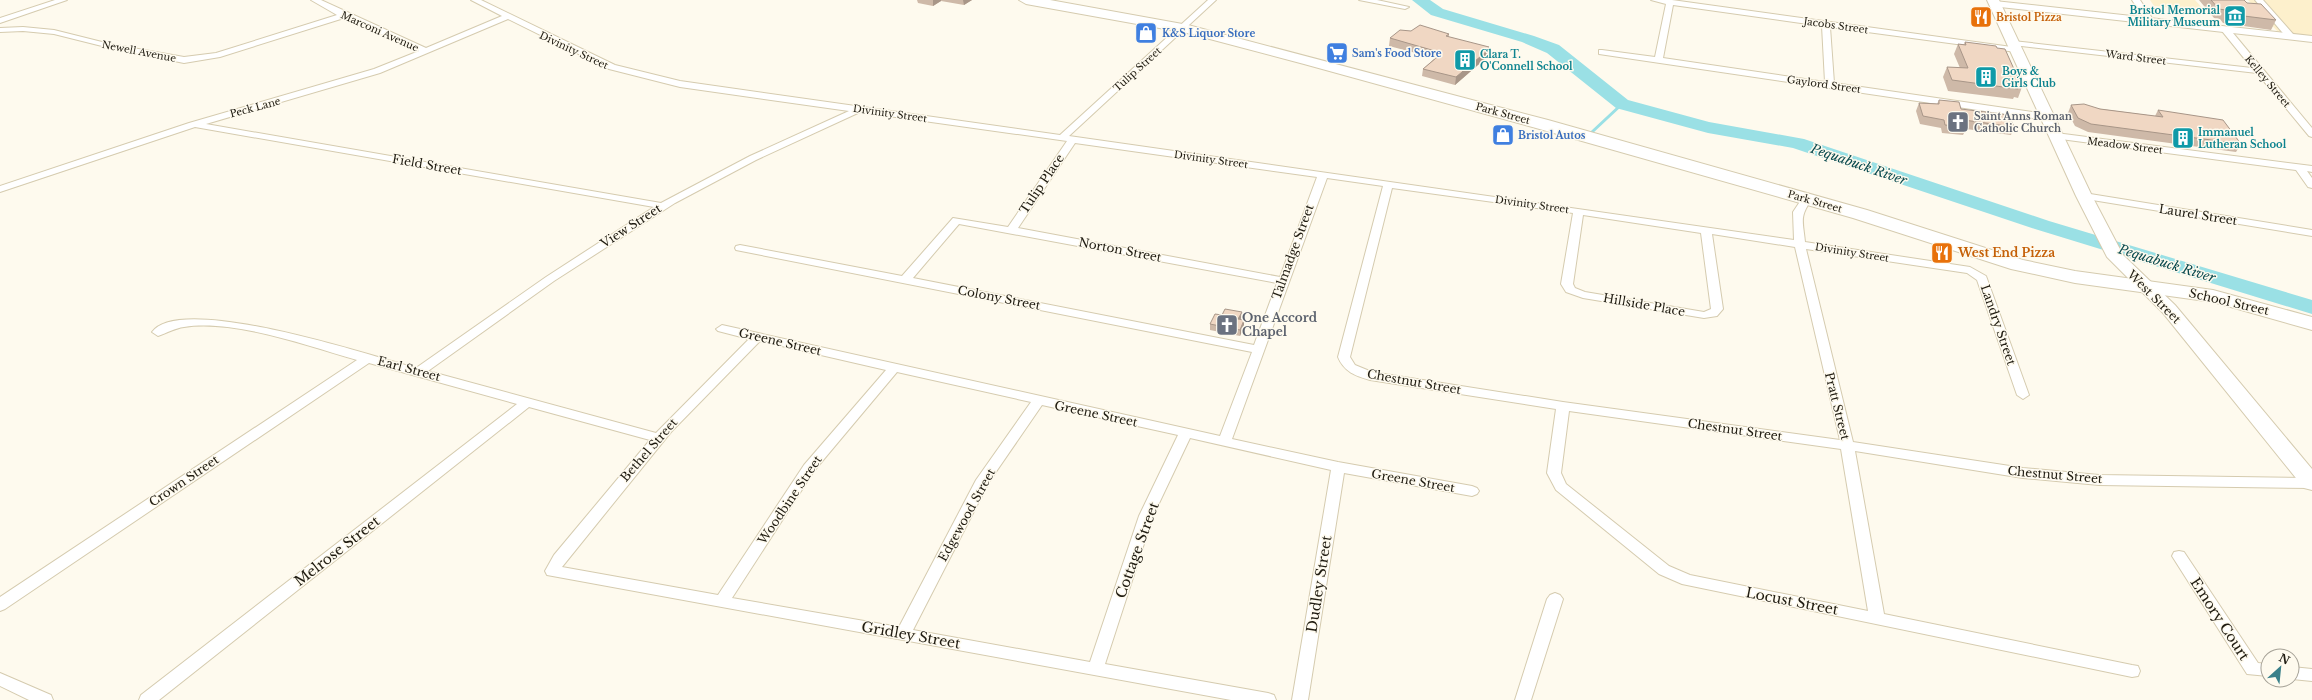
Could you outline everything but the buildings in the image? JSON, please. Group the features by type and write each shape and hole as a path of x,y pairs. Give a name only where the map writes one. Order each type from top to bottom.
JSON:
{"highway":[{"name":"Park Street","path":"1026,0 1182,28 1542,124 1888,222 2018,266 2075,277 2144,285"},
{"name":"School Street","path":"2144,285 2227,299 2312,324"}],"main road":[{"name":"West Street","path":"1994,2 2046,117 2084,196 2115,254 2126,268 2169,308 2312,483"}],"street":[{"path":"0,21 63,0"},
{"name":"Marconi Avenue","path":"316,0 344,15 424,50"},
{"name":"Divinity Street","path":"475,0 506,17 612,67 648,78 1578,211 1961,268"},
{"name":"Tulip Street","path":"1062,138 1212,0"},
{"path":"1363,0 1405,8"},
{"name":"Jacobs Street","path":"1655,0 2014,46"},
{"path":"2136,0 2150,21"},
{"path":"2259,0 2290,36"},
{"path":"1659,60 1670,2"},
{"path":"1994,2 2312,39"},
{"name":"Newell Avenue","path":"0,30 23,29 54,32 110,46 184,60 217,55 344,15"},
{"name":"Peck Lane","path":"2,187 192,125 377,71 424,50 506,17"},
{"path":"1826,23 1830,84"},
{"name":"Kelley Street","path":"2225,29 2312,134"},
{"name":"Ward Street","path":"2014,46 2260,71"},
{"name":"Gaylord Street","path":"1602,52 1830,84 2046,117"},
{"name":"View Street","path":"419,372 550,279 663,206 725,172 860,109"},
{"name":"Field Street","path":"192,125 663,206"},
{"name":"Meadow Street","path":"2056,136 2312,169"},
{"name":"Tulip Place","path":"1012,230 1073,139"},
{"path":"2299,167 2312,185"},
{"name":"Talmadge Street","path":"1224,442 1322,175"},
{"name":"Chestnut Street","path":"1388,184 1344,357 1349,367 1370,376 1563,406 1847,445 2023,473 2099,480 2312,483"},
{"name":"Laurel Street","path":"2084,196 2312,233"},
{"name":"Pratt Street","path":"1807,198 1798,212 1800,244 1821,342 1847,445 1877,618"},
{"name":"Hillside Place","path":"1578,211 1567,284 1570,290 1583,295 1709,315 1716,312 1717,309 1706,230"},
{"name":"Norton Street","path":"906,279 957,220 1282,281"},
{"name":"Colony Street","path":"740,248 906,279 1257,349"},
{"name":"Landry Street","path":"1961,268 1981,275 2023,395"},
{"name":"Earl Street","path":"158,332 182,324 221,324 269,332 658,438"},
{"name":"Greene Street","path":"722,330 1038,402 1338,467 1472,491"},
{"name":"Bethel Street","path":"552,571 559,559 658,438 757,337"},
{"name":"Crown Street","path":"0,605 368,358"},
{"name":"Woodbine Street","path":"722,601 809,468 894,368"},
{"name":"Melrose Street","path":"147,700 526,402"},
{"name":"Edgewood Street","path":"904,633 983,480 1038,402"},
{"name":"Locust Street","path":"1563,406 1554,474 1561,487 1664,570 1687,580 2132,671"},
{"name":"Cottage Street","path":"1096,669 1146,516 1185,434"},
{"name":"Dudley Street","path":"1300,700 1338,467"},
{"name":"Emory Court","path":"2179,556 2253,669 2260,669"},
{"name":"Gridley Street","path":"552,571 904,633 1268,700"},
{"path":"1523,700 1555,599"},
{"path":"2300,674 2312,675"},
{"path":"0,679 45,700"}],"shaded area":[{"path":"2150,0 2195,0 2205,11 2154,6"},
{"path":"2248,0 2312,0 2312,36 2279,33"}],"waterway":[{"name":"Pequabuck River","path":"1420,0 1437,12 1528,39 1553,49 1622,104 1708,127 1797,143 2042,225 2312,307"},
{"path":"1592,132 1622,104"}],"place":[{"name":"Bristol Memorial Military Museum","path":"2235,16"},
{"name":"Bristol Pizza","path":"1981,17"},
{"name":"K&S Liquor Store","path":"1146,33"},
{"name":"Sam's Food Store","path":"1337,53"},
{"name":"Clara T. O'Connell School","path":"1465,60"},
{"name":"Boys & Girls Club","path":"1986,77"},
{"name":"Saint Anns Roman Catholic Church","path":"1958,122"},
{"name":"Bristol Autos","path":"1503,135"},
{"name":"Immanuel Lutheran School","path":"2183,138"},
{"name":"West End Pizza","path":"1942,253"},
{"name":"One Accord Chapel","path":"1227,325"}]}
